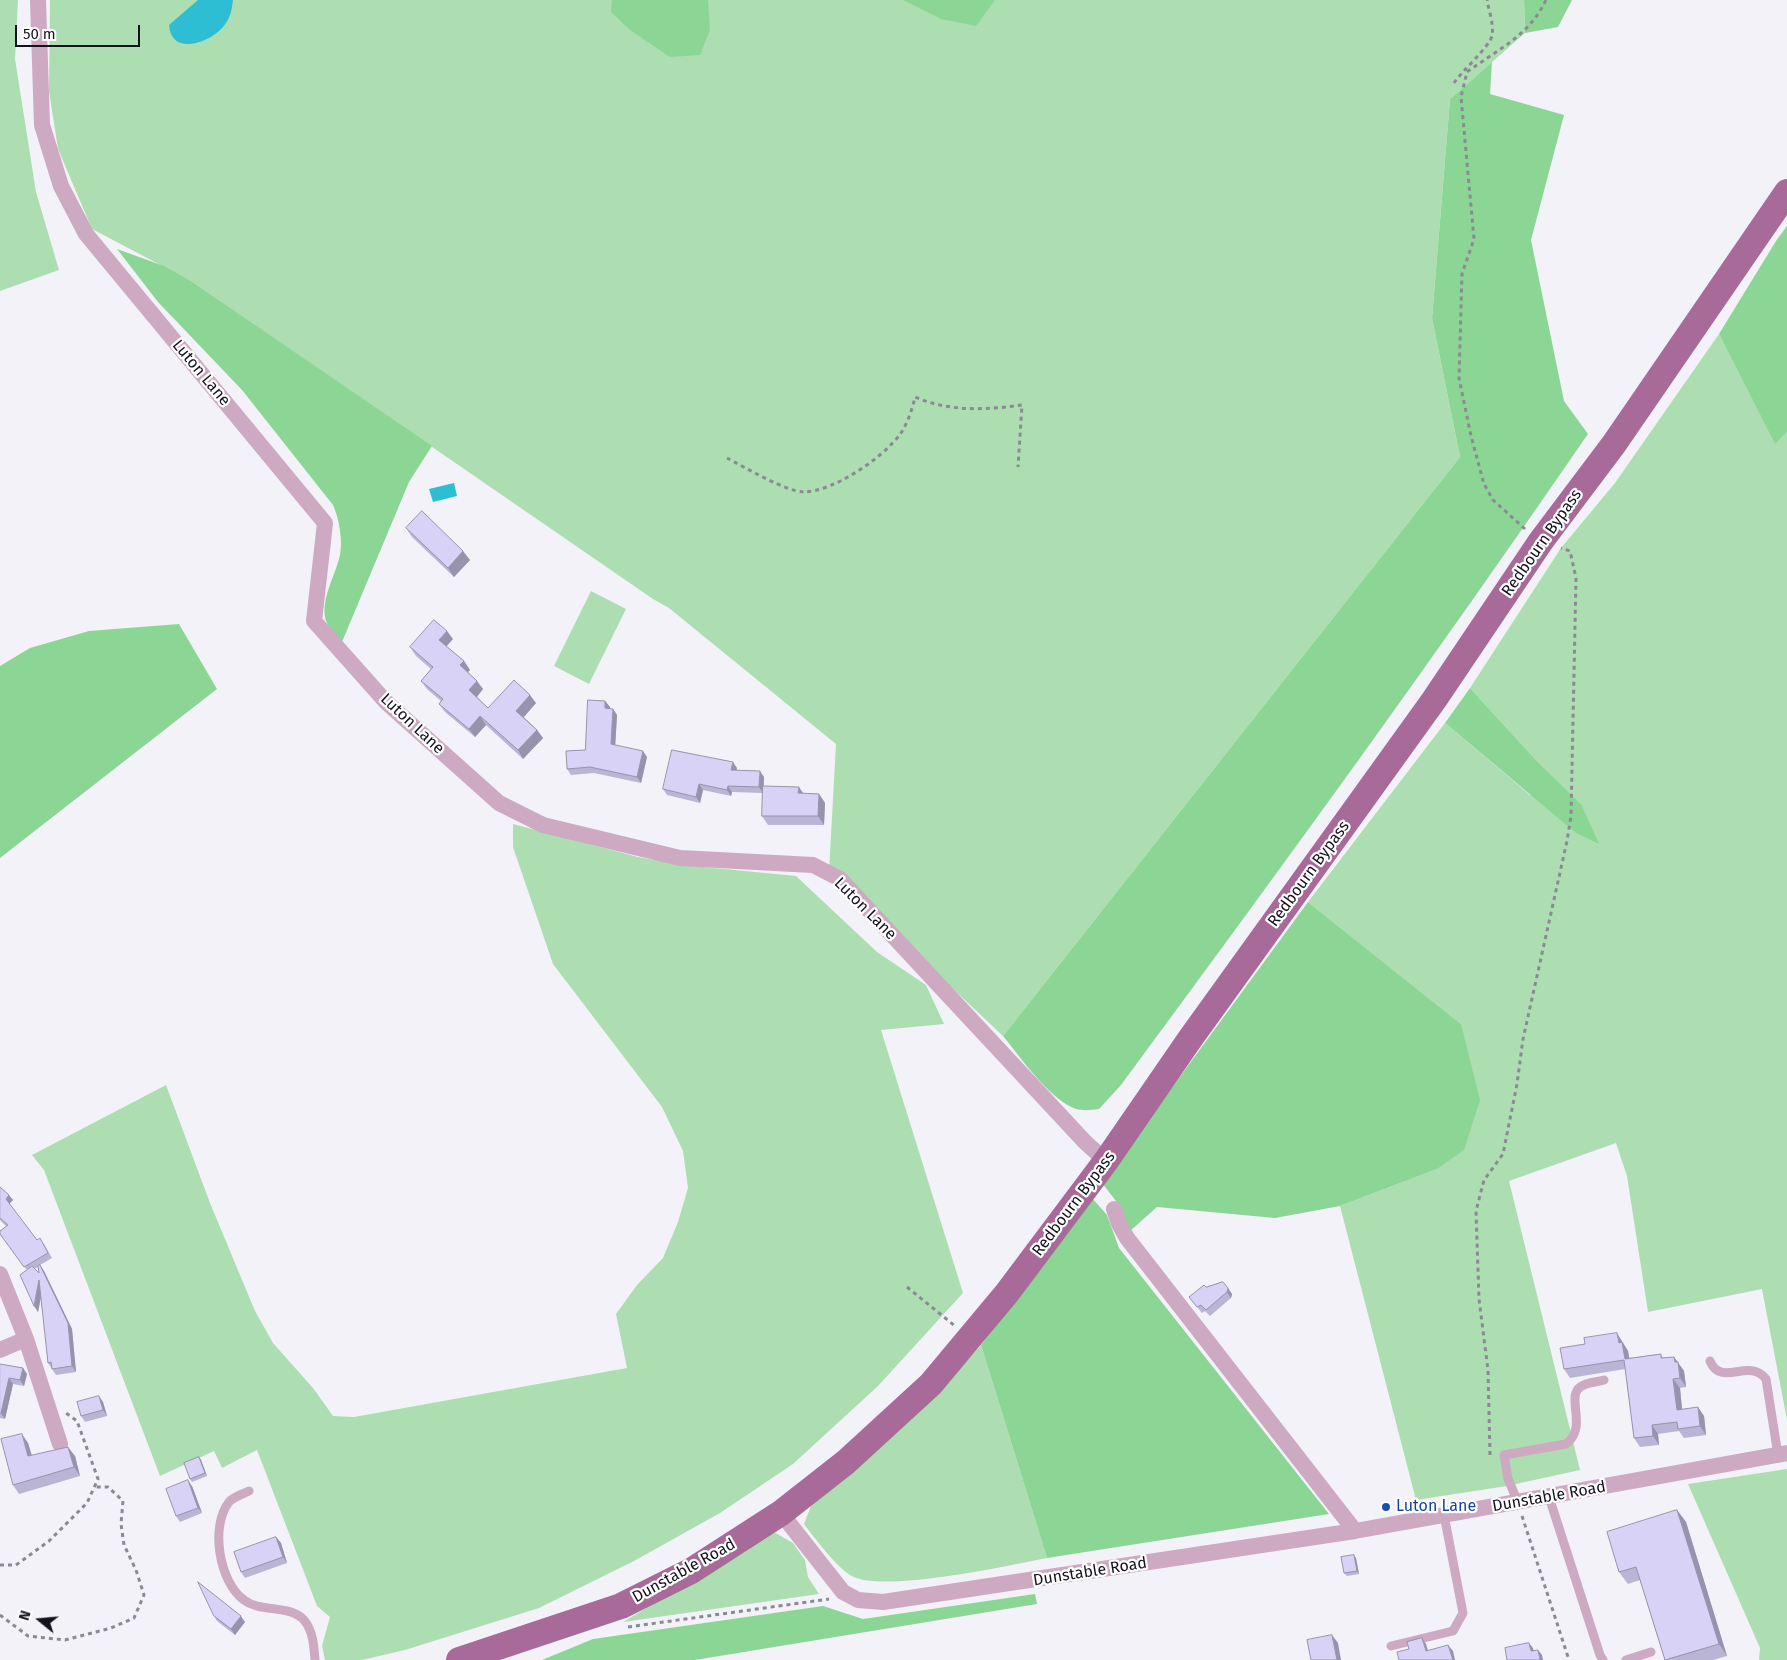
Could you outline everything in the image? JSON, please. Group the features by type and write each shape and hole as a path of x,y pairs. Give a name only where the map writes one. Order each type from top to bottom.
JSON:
{"main road":[{"name":"Redbourn Bypass","path":"781,1513 846,1462 931,1384 1007,1293 1106,1161 1190,1039 1434,700 1542,541 1614,444 1787,192"},
{"name":"Dunstable Road","path":"459,1660 621,1606 691,1571 781,1513"}],"street":[{"name":"Luton Lane","path":"38,0 42,125 61,186 86,234 325,523 314,621 386,702 500,803 543,825 680,858 813,865 840,879 1072,1128 1106,1161"},
{"path":"1114,1209 1119,1224 1127,1238 1355,1531"},
{"path":"0,1274 26,1339 60,1444"},
{"path":"0,1350 26,1339"},
{"name":"Dunstable Road","path":"843,1592 858,1600 883,1602 1355,1531 1783,1454"},
{"path":"781,1513 843,1592"}],"lane":[{"path":"1710,1361 1713,1368 1720,1372 1754,1369 1761,1372 1766,1379 1783,1454"},
{"path":"1518,1502 1508,1479 1504,1455 1566,1444 1576,1432 1578,1419 1574,1400 1575,1393 1584,1385 1604,1380"},
{"path":"249,1491 230,1500 222,1514 218,1530 219,1549 226,1574 235,1592 256,1607 285,1610 303,1620 311,1633 315,1660"},
{"path":"1549,1497 1603,1660"},
{"path":"1391,1646 1453,1630 1463,1613 1444,1516"},
{"path":"1626,1660 1651,1652"}],"path":[{"path":"1454,83 1463,69 1485,47 1492,36 1491,19 1486,0"},
{"path":"1519,525 1493,500 1484,484 1470,436 1460,378 1462,274 1474,239 1461,97 1467,72 1508,45 1538,17 1546,0"},
{"path":"727,458 772,480 803,492 821,488 871,463 900,434 911,414 915,398 926,402 987,410 1022,406 1018,467"},
{"path":"1492,1464 1488,1370 1479,1299 1476,1211 1484,1180 1503,1154 1517,1084 1523,1039 1571,816 1576,578 1570,551 1561,548"},
{"path":"906,1287 970,1338"},
{"path":"0,1565 16,1565 50,1541 87,1504 98,1479 78,1421 67,1413 51,1417"},
{"path":"0,1615 28,1636 65,1640 111,1628 134,1618 144,1596 136,1570 124,1545 121,1524 123,1501 108,1487 95,1487"},
{"path":"1518,1502 1569,1660"},
{"path":"619,1628 829,1598 843,1592"}],"green space":[{"path":"0,0 18,0 15,59 36,192 59,270 0,291"},
{"path":"50,0 1524,0 1525,33 1450,99 1432,318 1460,457 1003,1036 829,872 836,744 669,608 653,599 191,281 92,229 58,149 49,91"},
{"path":"612,0 708,0 710,30 700,55 670,57 630,30 611,12"},
{"path":"903,0 995,0 976,26 941,19"},
{"path":"1524,0 1572,0 1558,27 1525,33"},
{"path":"1492,62 1490,94 1564,115 1531,240 1564,401 1588,434 1358,761 1121,1085 1099,1109 1076,1109 1066,1104 1046,1087 1003,1036 1460,457 1432,318 1450,99"},
{"path":"1787,226 1787,432 1775,444 1719,334"},
{"path":"117,249 164,266 191,281 432,446 409,482 342,642 328,626 325,615 326,598 341,549 340,530 333,505 242,390 158,302"},
{"path":"1719,334 1775,443 1787,432 1787,1420 1762,1289 1648,1312 1627,1176 1616,1143 1509,1181 1580,1470 1507,1486 1416,1500 1340,1206 1437,1169 1461,1024 1308,902 1445,723 1530,795 1581,804 1535,759 1470,688 1561,548 1615,483"},
{"path":"591,591 626,609 589,684 554,666"},
{"path":"179,624 217,689 0,858 0,666 30,648 89,631"},
{"path":"1470,688 1535,759 1581,804 1599,844 1576,833 1445,723"},
{"path":"513,824 638,857 683,865 796,876 877,952 926,985 944,1024 881,1030 963,1293 878,1386 793,1464 720,1513 634,1561 539,1608 405,1650 362,1660 325,1660 322,1646 330,1617 317,1606 257,1450 222,1468 214,1451 160,1476 44,1170 32,1155 166,1085 210,1203 255,1311 273,1343 313,1388 333,1416 354,1417 627,1368 616,1314 637,1285 663,1258 678,1222 688,1188 683,1151 662,1107 553,964 513,847"},
{"path":"1308,902 1461,1024 1480,1100 1464,1150 1437,1169 1340,1206 1275,1218 1157,1207 1130,1231 1119,1205 1102,1183"},
{"path":"1092,1198 1107,1215 1119,1248 1329,1514 1047,1558 981,1345"},
{"path":"981,1345 1047,1558 919,1580 870,1581 848,1574 834,1561 804,1524 811,1506 931,1400"},
{"path":"1787,1469 1787,1660 1759,1660 1760,1648 1688,1484"},
{"path":"774,1532 793,1543 805,1560 808,1577 819,1594 623,1622"},
{"path":"1035,1594 1037,1604 695,1660 542,1660 593,1639 823,1606 863,1619"}],"water":[{"path":"198,0 233,0 228,20 220,30 203,41 185,44 177,41 172,35 169,25"},
{"path":"454,483 457,496 433,502 429,489"}],"building":[{"path":"422,511 463,551 448,568 406,528"},
{"path":"434,620 447,631 439,640 464,661 460,665 477,681 469,690 488,708 514,680 530,695 516,711 537,730 518,750 480,716 469,729 439,704 443,699 421,681 433,667 410,647"},
{"path":"588,700 605,701 605,708 613,709 611,744 643,751 637,777 590,767 567,769 566,751 585,750"},
{"path":"672,750 733,762 731,770 760,771 759,787 728,786 727,790 699,784 696,797 663,789"},
{"path":"763,786 799,787 798,793 819,794 818,816 762,816"},
{"path":"0,1187 9,1195 6,1199 37,1240 40,1238 48,1253 24,1267 0,1234 0,1231 8,1225 0,1218"},
{"path":"40,1265 68,1323 72,1366 52,1369 51,1362 48,1363 39,1280 34,1306 20,1275 32,1266 39,1273 38,1266"},
{"path":"1223,1282 1228,1288 1227,1292 1206,1310 1201,1305 1197,1307 1189,1297 1204,1285 1206,1287"},
{"path":"1617,1333 1619,1343 1622,1342 1625,1359 1661,1354 1661,1358 1674,1357 1675,1362 1678,1362 1680,1378 1673,1379 1677,1410 1698,1407 1700,1426 1678,1429 1677,1422 1652,1425 1653,1436 1634,1438 1624,1360 1564,1369 1560,1348 1585,1344 1584,1338"},
{"path":"0,1364 23,1368 20,1380 9,1378 1,1413 0,1413"},
{"path":"99,1396 103,1410 81,1416 77,1402"},
{"path":"22,1434 28,1456 68,1447 74,1467 13,1485 1,1439"},
{"path":"199,1457 205,1473 190,1479 184,1463"},
{"path":"188,1480 198,1508 176,1516 166,1489"},
{"path":"1677,1510 1719,1644 1665,1660 1636,1567 1619,1572 1607,1532"},
{"path":"276,1537 283,1557 241,1572 234,1552"},
{"path":"1354,1555 1357,1571 1344,1573 1341,1557"},
{"path":"198,1582 241,1616 231,1629 214,1616"},
{"path":"1332,1635 1337,1660 1311,1660 1307,1640"},
{"path":"1422,1638 1426,1651 1448,1645 1453,1660 1399,1660 1397,1652 1409,1649 1407,1642"},
{"path":"1529,1643 1531,1651 1538,1650 1540,1660 1507,1660 1505,1648"}],"place":[{"name":"Luton Lane","path":"1386,1507"}]}
